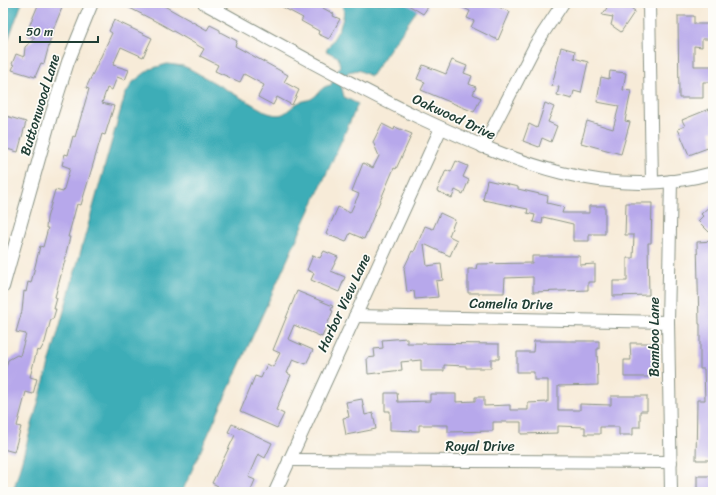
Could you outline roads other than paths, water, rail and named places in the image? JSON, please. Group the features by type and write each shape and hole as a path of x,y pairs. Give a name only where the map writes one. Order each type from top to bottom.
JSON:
{"street":[{"name":"Buttonwood Lane","path":"3,287 51,116 68,62 92,3"},
{"name":"Oakwood Drive","path":"204,3 355,87 483,148 542,169 586,179 625,183 671,181 694,178 713,173"},
{"path":"483,148 536,44 563,3"},
{"path":"649,3 652,182"},
{"name":"Harbor View Lane","path":"275,492 441,128"},
{"name":"Bamboo Lane","path":"671,181 668,322 671,492"},
{"name":"Camelia Drive","path":"355,316 668,322"},
{"name":"Royal Drive","path":"289,460 671,462"}],"water":[{"path":"3,3 22,3 3,53"},
{"path":"341,3 422,3 371,76 358,70 348,72 341,85 344,97 358,104 182,492 13,492 125,95 133,82 150,69 167,64 183,66 268,113 278,115 284,113 298,103 311,99 324,87 331,85 340,66 338,57 326,51 340,28 343,15"}]}
